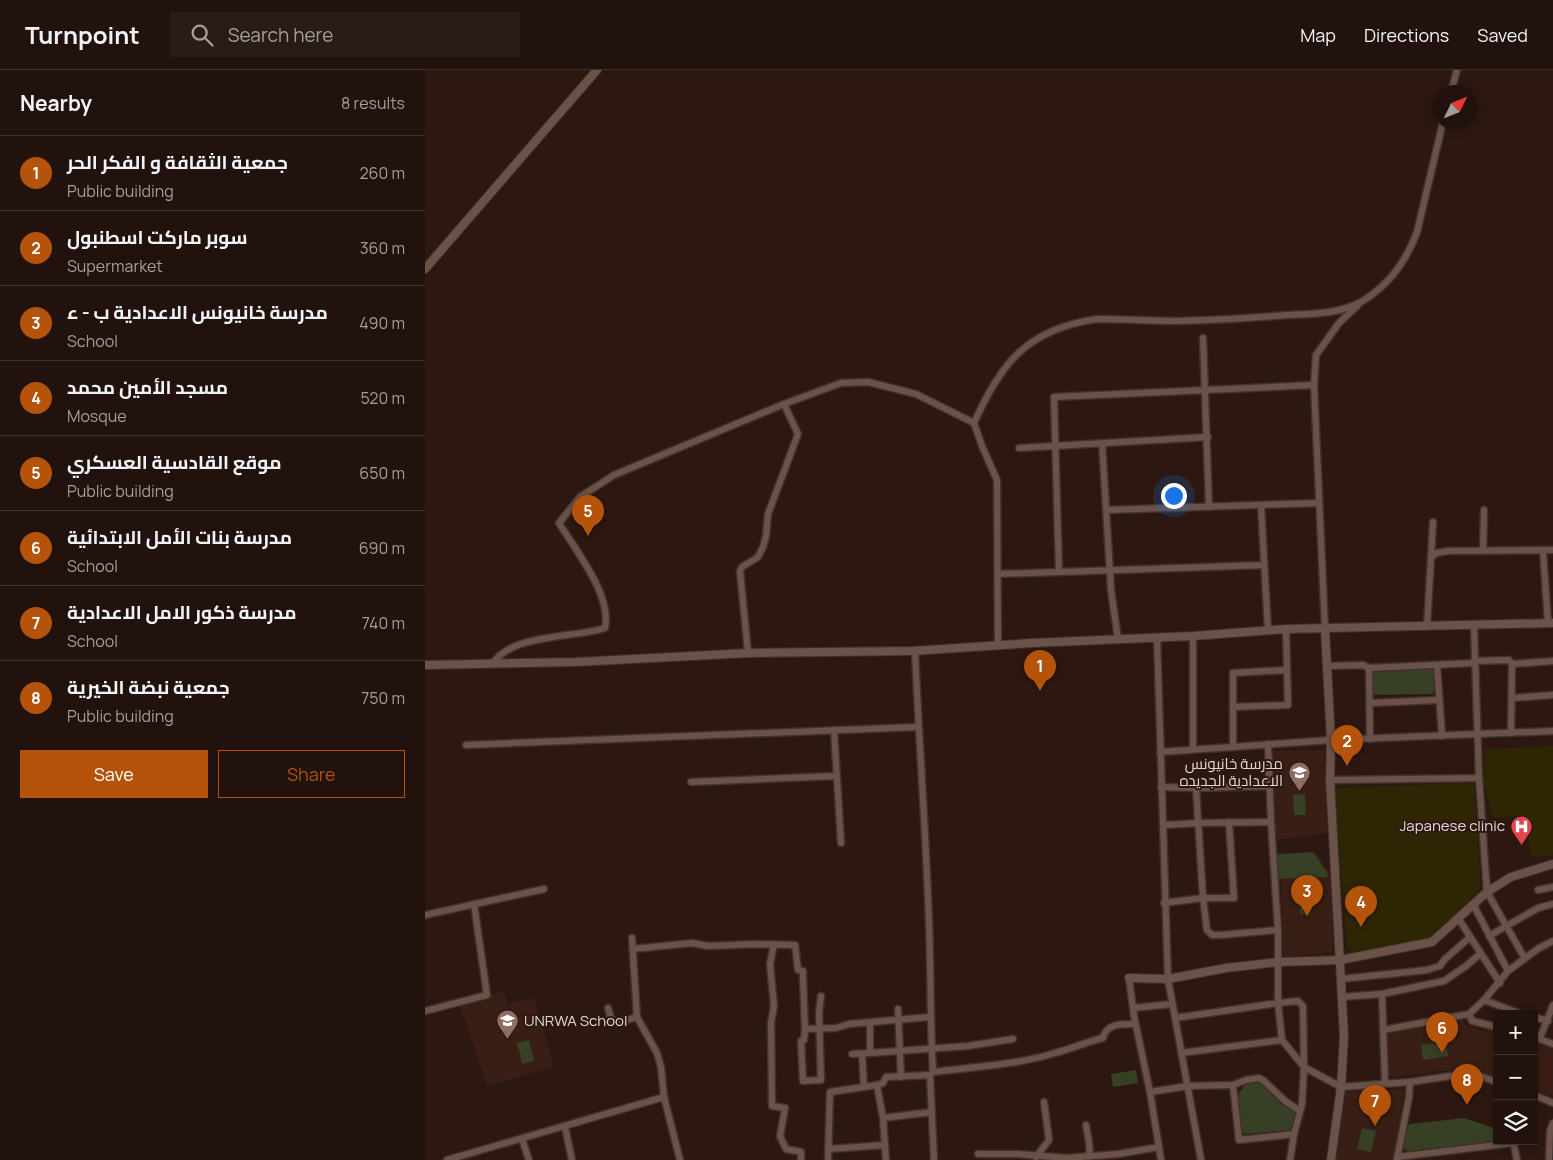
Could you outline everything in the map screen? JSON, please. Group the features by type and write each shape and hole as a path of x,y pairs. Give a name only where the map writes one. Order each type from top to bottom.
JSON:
{"street":[{"path":"425,269 597,70"},
{"path":"1453,85 1457,70"},
{"path":"1331,1160 1341,1087 1344,1037 1330,780 1331,740 1314,385 1316,355 1339,323 1400,267 1413,244 1441,130"},
{"path":"974,423 995,380 1010,362 1035,339 1061,327 1097,319 1205,320 1319,313 1335,311 1360,302"},
{"path":"1203,338 1208,436 1209,507"},
{"path":"493,664 497,657 517,645 605,628 606,614 601,592 559,523 581,497 613,475 784,404 841,383 868,382 915,394 974,423 997,480 998,645"},
{"path":"1059,572 1054,398 1314,385"},
{"path":"749,653 740,571 742,567 758,557 763,547 768,514 798,434 784,404"},
{"path":"1019,448 1208,436"},
{"path":"1102,443 1110,570 1118,638"},
{"path":"1107,510 1319,503"},
{"path":"1261,506 1268,630"},
{"path":"1483,550 1484,510"},
{"path":"1427,626 1433,522"},
{"path":"425,665 576,662 749,653 915,650 1118,638 1193,636 1286,629 1551,623 1543,550"},
{"path":"1431,558 1436,553 1448,551 1553,550"},
{"path":"998,574 1264,564"},
{"path":"1474,626 1479,778 1487,892 1524,958"},
{"path":"1233,708 1288,705 1286,629"},
{"path":"1193,636 1193,749"},
{"path":"1157,637 1161,787 1164,825 1164,903 1168,979 1201,1160"},
{"path":"915,650 929,923 934,1160"},
{"path":"1327,666 1363,665 1369,668 1509,660 1512,664 1511,733"},
{"path":"1512,664 1553,662"},
{"path":"1437,665 1442,736"},
{"path":"1369,668 1371,739"},
{"path":"1233,746 1233,673 1286,670"},
{"path":"1511,698 1553,695"},
{"path":"1370,702 1439,700"},
{"path":"466,745 916,727"},
{"path":"834,730 841,843"},
{"path":"1160,752 1331,740 1553,731"},
{"path":"1268,744 1278,930 1278,1002 1282,1040 1304,1067 1341,1087 1410,1082 1471,1073 1493,1081"},
{"path":"691,782 836,776"},
{"path":"1330,780 1479,778"},
{"path":"1161,787 1269,786"},
{"path":"1197,788 1203,898 1207,930 1212,935 1278,930"},
{"path":"1164,825 1199,822 1271,822"},
{"path":"1164,903 1203,898 1234,898 1229,822"},
{"path":"1161,1160 1150,1092 1135,1024 1129,978 1168,979 1226,968 1279,962 1340,960 1432,942 1487,892 1511,877 1553,864"},
{"path":"1538,890 1553,887"},
{"path":"425,915 544,889"},
{"path":"425,1011 487,995 474,904"},
{"path":"1473,904 1508,971"},
{"path":"1489,936 1537,908 1553,904"},
{"path":"1457,918 1500,983"},
{"path":"632,938 637,1017 657,1053 661,1067 664,1097 681,1160"},
{"path":"1341,979 1427,970 1440,966 1444,960 1470,938"},
{"path":"1383,1030 1469,1014 1500,983 1508,971 1539,948 1553,941"},
{"path":"633,949 692,943 708,946 795,945 798,970 803,971 805,1029 804,1040 801,1041 803,1081 821,1080 819,1013 821,996"},
{"path":"774,944 770,964 774,1006 771,1023 772,1106 785,1108 780,1136 786,1149 801,1152 801,1160"},
{"path":"1342,997 1382,994 1444,981 1480,954"},
{"path":"1382,994 1385,1083"},
{"path":"1484,1000 1510,1010"},
{"path":"1175,1018 1278,1002 1298,1001 1303,1006 1304,1067 1302,1104 1294,1134 1290,1160"},
{"path":"1133,1008 1172,1004"},
{"path":"1538,1036 1548,1021 1553,1005"},
{"path":"608,1008 611,1018 617,1023 637,1017"},
{"path":"898,1009 901,1077"},
{"path":"1469,1014 1472,1020 1493,1026"},
{"path":"805,1029 930,1017"},
{"path":"1538,1018 1548,1021"},
{"path":"870,1024 870,1053"},
{"path":"828,1160 830,1092 877,1085 883,1083 886,1078 1020,1061 1055,1053 1103,1038 1106,1030 1115,1024 1135,1024"},
{"path":"1538,1038 1553,1044"},
{"path":"852,1054 899,1052 1013,1039"},
{"path":"1181,1053 1282,1040"},
{"path":"862,1054 864,1087"},
{"path":"1150,1092 1187,1086 1233,1085 1259,1078 1285,1101 1300,1111"},
{"path":"1410,1082 1409,1097 1397,1158 1493,1145"},
{"path":"877,1085 883,1118 886,1160"},
{"path":"1233,1085 1239,1140 1294,1134"},
{"path":"447,1160 664,1097"},
{"path":"1538,1097 1553,1103"},
{"path":"1036,1157 1049,1140 1043,1102"},
{"path":"883,1118 932,1112"},
{"path":"1549,1160 1549,1131 1553,1123"},
{"path":"1085,1125 1090,1156"},
{"path":"565,1127 572,1160"},
{"path":"522,1139 529,1160"},
{"path":"829,1149 885,1145"},
{"path":"1514,1145 1517,1160"},
{"path":"978,1154 1017,1154 1067,1158 1159,1147"}],"shaded area":[{"name":"مدرسة خانيونس الاعدادية الجديده","path":"1324,750 1328,833 1276,840 1269,751"},
{"path":"1316,853 1331,874 1333,952 1284,957 1280,855"},
{"name":"UNRWA School","path":"504,991 507,1004 534,998 554,1067 487,1086 459,1003"},
{"path":"1462,1018 1465,1025 1487,1031 1493,1030 1493,1077 1469,1068 1393,1077 1389,1074 1387,1038 1390,1033 1453,1023"},
{"path":"1538,1044 1553,1049 1553,1096 1538,1092"},
{"path":"1404,1089 1395,1160 1336,1160 1346,1092"}],"green space":[{"path":"1434,668 1436,690 1432,694 1372,695 1370,671"},
{"path":"1305,794 1306,815 1294,815 1293,795"},
{"path":"1313,852 1327,872 1328,877 1278,879 1277,854"},
{"path":"1310,890 1311,914 1300,915 1299,891"},
{"path":"529,1040 534,1061 522,1064 516,1043"},
{"path":"1446,1042 1448,1056 1423,1060 1421,1045"},
{"path":"1136,1070 1138,1083 1113,1087 1111,1074"},
{"path":"1260,1081 1273,1096 1295,1112 1292,1128 1245,1134 1242,1132 1238,1095 1246,1083"},
{"path":"1464,1118 1493,1128 1493,1141 1408,1151 1403,1148 1407,1127 1410,1124"},
{"path":"1362,1128 1376,1131 1371,1152 1357,1149"}],"sand":[{"path":"1553,746 1553,855 1531,858 1525,817 1493,818 1484,782 1484,749"},
{"path":"1474,783 1481,889 1428,941 1352,952 1347,947 1334,788"}],"place":[{"name":"موقع القادسية العسكري","path":"588,536"},
{"name":"جمعية الثقافة و الفكر الحر","path":"1040,691"},
{"name":"سوبر ماركت اسطنبول","path":"1347,766"},
{"name":"مدرسة خانيونس الاعدادية الجديده","path":"1299,792"},
{"name":"Japanese clinic","path":"1521,845"},
{"name":"مدرسة خانيونس الاعدادية ب - ء","path":"1307,916"},
{"name":"مسجد الأمين محمد","path":"1361,927"},
{"name":"UNRWA School","path":"508,1040"},
{"name":"مدرسة بنات الأمل الابتدائية","path":"1442,1053"},
{"name":"جمعية نبضة الخيرية","path":"1467,1105"},
{"name":"مدرسة ذكور الامل الاعدادية","path":"1375,1126"}]}
